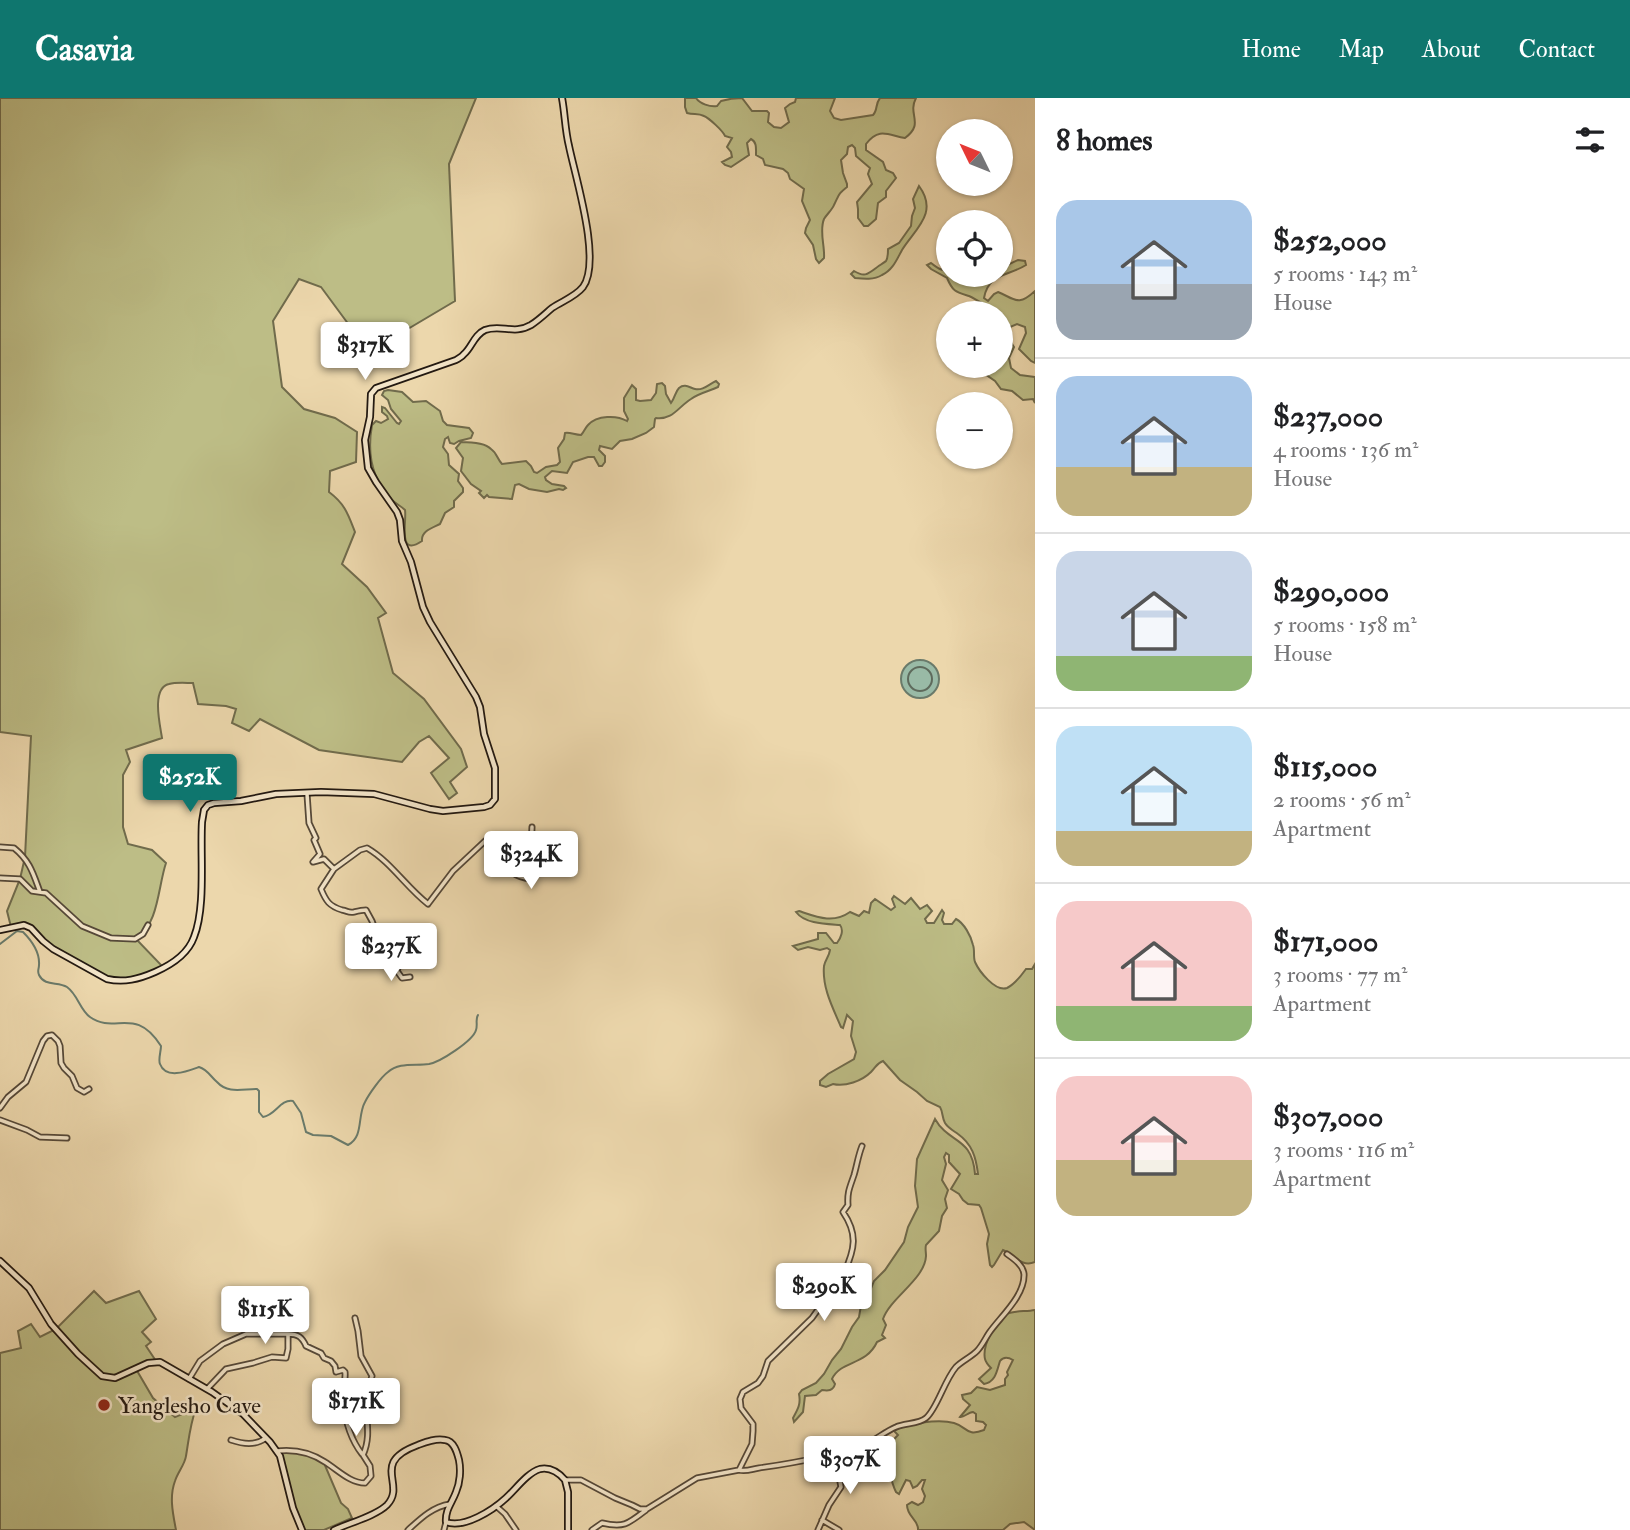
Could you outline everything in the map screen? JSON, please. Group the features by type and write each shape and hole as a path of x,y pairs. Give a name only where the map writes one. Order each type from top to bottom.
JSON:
{"main road":[{"path":"0,930 20,925 28,926 63,956 107,979 117,982 139,978 177,960 189,948 194,938 201,894 202,822 204,810 208,805 276,794 350,792 374,794 443,811 484,807 495,799 495,768 484,734 480,707 470,684 430,622 402,541 397,512 368,468 365,440 371,394 376,388 456,360 464,354 479,333 486,330 520,330 530,326 576,294 583,286 589,266 587,233 565,128 562,98"},
{"path":"0,1261 29,1288 51,1324 102,1376 122,1376 148,1363 160,1362 243,1414 280,1456 293,1508 302,1530"},
{"path":"334,1530 367,1517 388,1504 392,1498 393,1462 397,1455 433,1440 447,1440 457,1451 460,1464 458,1485 446,1514 446,1522 451,1524 474,1520 496,1506 539,1470 552,1470 565,1480 568,1492 568,1530"}],"street":[{"path":"307,794 309,823 320,854 313,862 324,859 334,869"},
{"path":"410,977 402,978 397,971 398,961 379,940 366,910 349,912 335,909 330,904 321,888 334,869 367,848 382,858 414,894 428,904 453,871 485,841 501,864 512,873 524,879 533,879 525,858 531,849 532,827"},
{"path":"0,847 14,848 25,857 40,892"},
{"path":"0,878 20,879 32,891 46,893 82,926 111,939 135,939 143,934 148,925"},
{"path":"0,1108 8,1097 26,1082 47,1036 52,1035 58,1041 61,1063 72,1076 77,1088 84,1092 89,1089"},
{"path":"0,1120 40,1137 67,1138"},
{"path":"739,1469 752,1444 753,1432 753,1424 741,1408 740,1399 743,1392 758,1383 768,1361 812,1318 848,1266 854,1236 851,1224 843,1212 848,1205 847,1194 862,1146"},
{"path":"592,1530 602,1523 621,1526 697,1478 835,1455 872,1441 897,1427 923,1420 929,1415 957,1366 980,1347 1019,1293 1024,1275 1022,1268 1007,1254"},
{"path":"260,1315 264,1328 262,1333"},
{"path":"355,1318 361,1356 372,1376 366,1401 369,1436 363,1455"},
{"path":"189,1379 200,1361 223,1343 246,1334 262,1333 300,1336 306,1346 321,1353 331,1362 336,1372 343,1370 343,1398 353,1440 370,1466 371,1476 365,1483 360,1483 310,1454 277,1451"},
{"path":"207,1389 226,1369 272,1357 286,1358 288,1334"},
{"path":"231,1440 250,1444 266,1438"},
{"path":"818,1530 829,1505 842,1487 835,1455"},
{"path":"565,1480 581,1479 615,1499 647,1510"},
{"path":"408,1530 429,1512 450,1504"},
{"path":"496,1506 516,1530"},
{"path":"822,1520 839,1530"},
{"path":"444,1530 446,1522"}],"green space":[{"path":"0,98 476,98 449,164 455,301 369,352 321,287 299,279 273,321 282,387 304,409 335,418 357,432 356,462 330,471 329,492 342,505 355,532 342,564 367,587 386,613 378,618 393,673 424,699 461,749 467,767 450,782 457,793 449,799 431,773 449,758 429,736 419,742 402,762 319,750 260,719 249,731 232,723 236,709 198,704 193,683 172,683 163,687 158,699 162,738 126,750 130,762 123,775 123,827 128,844 152,850 166,863 157,904 149,924 136,939 164,968 139,978 117,982 63,955 28,926 11,927 7,911 20,879 25,857 31,736 0,732"},
{"path":"685,98 696,98 708,105 717,106 721,101 742,98 752,111 767,111 768,122 781,128 789,122 785,108 795,102 796,98 835,98 830,111 834,118 841,120 873,115 880,98 916,98 913,109 915,123 911,133 905,138 880,134 866,144 866,150 883,162 886,170 896,178 886,191 886,197 878,203 876,219 868,226 864,226 858,218 857,202 872,184 868,174 870,168 856,156 852,145 848,147 847,154 841,160 847,187 840,193 824,219 824,258 819,263 813,245 805,233 810,220 802,201 804,189 790,179 783,169 765,165 763,159 756,155 755,144 751,139 747,143 749,155 731,167 725,165 722,162 732,157 727,147 732,138 725,136 706,117 687,113"},
{"path":"919,186 925,196 926,213 894,264 879,277 855,278 851,274 854,271 865,274 886,261 888,249 899,243 911,226 915,208 913,199"},
{"path":"1025,261 1026,265 1013,271 1013,262"},
{"path":"931,263 936,266 936,272 927,265"},
{"path":"952,287 988,287 984,298 988,301 978,301"},
{"path":"1035,291 1035,363 1019,349 1026,333 1025,327 1017,324 1013,326 1013,301 988,301 994,294 998,292 1020,300"},
{"path":"1013,370 1020,375 1035,377 1035,403 1033,399 1023,400 1012,391 1001,389 991,378 1013,378"},
{"path":"716,381 718,387 694,397 667,417 656,418 654,427 646,433 620,441 612,449 600,446 599,450 605,456 602,466 599,466 594,457 588,457 573,462 567,473 552,471 545,477 552,484 564,486 566,488 563,490 547,492 519,484 515,485 512,499 487,495 484,498 479,493 481,491 471,484 461,471 463,458 456,448 461,442 488,447 495,452 502,464 526,461 537,473 560,462 558,448 565,433 581,435 587,426 602,418 613,417 627,421 624,398 632,385 636,389 636,400 640,401 651,400 656,393 657,384 662,383 671,403 681,387 701,389"},
{"path":"388,390 402,392 413,402 426,401 440,411 447,425 469,428 473,433 471,438 454,444 450,443 448,437 445,439 443,447 448,454 449,465 459,474 458,481 463,492 454,501 454,507 445,513 440,524 428,530 422,541 414,545 406,542 405,510 385,492 372,465 372,425 376,421 381,423 388,419 382,412 382,407 397,423 401,421 382,395"},
{"path":"894,896 905,904 911,898 920,909 927,905 932,911 925,919 927,923 934,923 942,910 944,924 952,924 956,919 959,921 971,938 977,966 988,980 998,987 1007,988 1035,964 1035,1262 1022,1262 1003,1250 994,1265 990,1265 987,1244 989,1234 981,1208 979,1205 968,1204 951,1189 960,1174 949,1162 949,1155 946,1153 942,1180 948,1190 945,1199 947,1208 939,1231 926,1245 926,1256 920,1273 883,1319 886,1325 882,1335 885,1338 877,1342 867,1355 836,1373 832,1379 835,1384 832,1389 805,1396 803,1412 794,1422 799,1394 824,1374 859,1317 862,1300 904,1242 918,1207 915,1186 917,1159 935,1119 947,1133 965,1146 973,1162 975,1174 978,1174 970,1147 946,1125 940,1107 927,1101 900,1080 883,1061 863,1078 853,1082 826,1087 820,1085 820,1081 828,1074 854,1059 856,1052 851,1036 853,1021 847,1015 843,1028 841,1027 829,998 824,966 830,950 808,947 798,950 793,946 818,939 818,933 826,933 837,943 842,929 840,925 810,921 796,912 831,919 850,912 859,916 864,911 869,913 871,903 875,899 891,910 895,907 892,899"},
{"path":"94,1291 106,1303 139,1291 156,1319 142,1332 151,1342 146,1346 156,1361 136,1369 153,1398 175,1417 196,1408 185,1459 172,1493 176,1530 0,1530 0,1353 21,1348 18,1331 31,1324 40,1337 56,1329"},
{"path":"1035,1310 1035,1530 1024,1522 1010,1524 1003,1530 918,1530 907,1505 923,1502 925,1496 922,1489 925,1480 913,1488 910,1481 906,1480 899,1494 896,1492 887,1454 889,1446 898,1435 894,1431 914,1424 940,1421 954,1423 970,1432 984,1430 986,1425 976,1421 976,1414 973,1412 960,1417 970,1405 962,1395 971,1393 977,1387 990,1390 1005,1385 1013,1360 1009,1358 1000,1361 991,1381 984,1384 979,1379 991,1368 985,1359 987,1341 1002,1317 1013,1312"},
{"path":"277,1451 311,1454 324,1463 341,1503 352,1518 324,1530 302,1530"}],"water":[{"path":"920,660 934,665 939,679 934,693 920,698 906,693 901,679 906,665"}],"waterway":[{"path":"0,944 17,931 23,932 37,951 38,972 42,979 67,987 87,1014 99,1022 134,1024 152,1034 161,1046 159,1062 167,1072 178,1073 199,1067 226,1088 257,1089 259,1112 263,1117 285,1102 293,1101 301,1113 306,1132 331,1136 348,1145 358,1132 365,1102 385,1074 397,1067 429,1064 448,1055 474,1035 478,1015"}],"place":[{"name":"Yanglesho Cave","path":"104,1405"}]}
